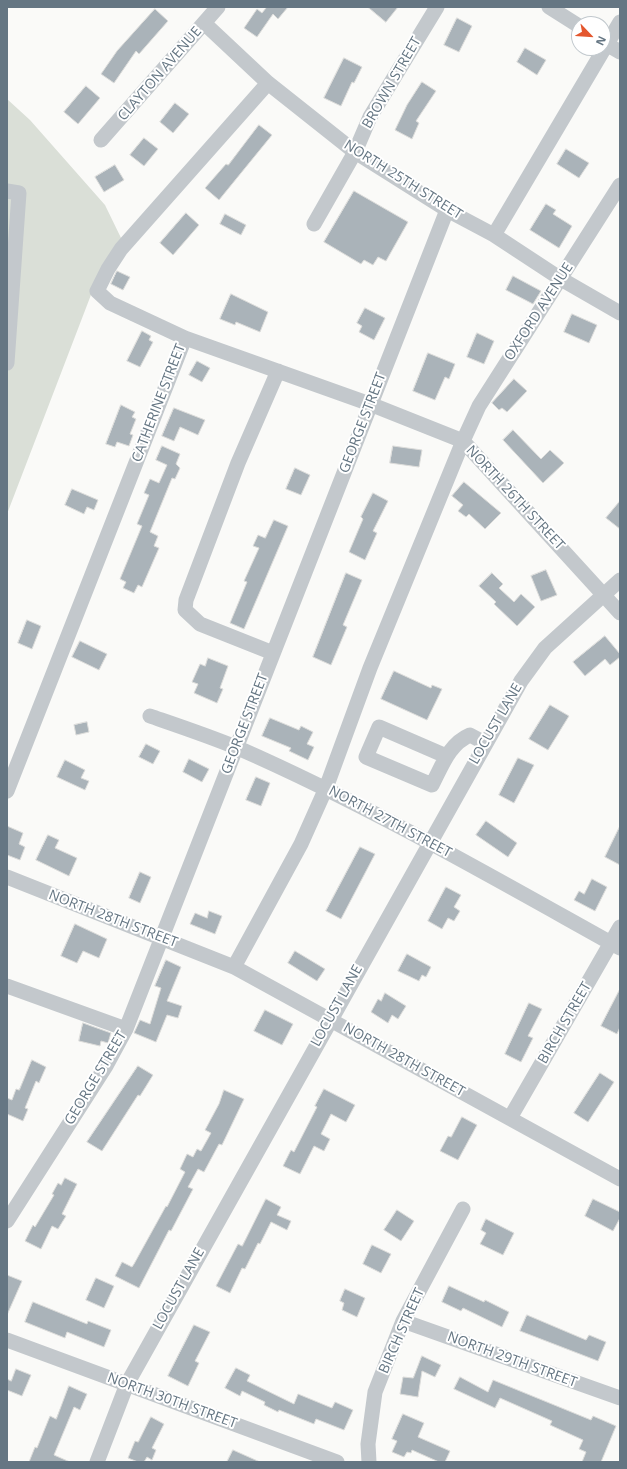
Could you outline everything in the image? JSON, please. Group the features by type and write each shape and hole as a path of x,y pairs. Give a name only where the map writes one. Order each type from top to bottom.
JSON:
{"street":[{"name":"CLAYTON AVENUE","path":"101,140 218,7"},
{"name":"BROWN STREET","path":"314,224 355,152 370,117 437,7"},
{"path":"549,7 571,21"},
{"path":"611,35 620,22"},
{"name":"NORTH 25TH STREET","path":"204,23 268,83 355,152 447,210 494,235 561,279 620,313"},
{"path":"611,47 620,52"},
{"path":"494,235 597,56"},
{"name":"CATHERINE STREET","path":"7,791 185,338 110,303 97,292 108,268 121,249 268,83"},
{"name":"OXFORD AVENUE","path":"462,441 479,406 620,185"},
{"path":"7,191 20,193 7,358"},
{"name":"GEORGE STREET","path":"7,1221 106,1066 126,1029 447,210"},
{"name":"NORTH 26TH STREET","path":"185,338 370,404 462,441 620,613"},
{"path":"273,653 200,624 185,610 186,600 238,464 278,371"},
{"path":"234,967 301,844 326,788 370,668 462,441"},
{"name":"LOCUST LANE","path":"97,1462 127,1384 329,1020 520,681 546,648 620,580"},
{"name":"NORTH 27TH STREET","path":"150,716 236,747 326,788 430,842 616,946"},
{"path":"446,756 380,726 366,757 432,785 446,756 462,739 470,735 486,743"},
{"name":"NORTH 28TH STREET","path":"7,877 162,937 234,967 620,1179"},
{"name":"BIRCH STREET","path":"510,1118 616,946 620,927"},
{"path":"7,986 126,1029"},
{"name":"BIRCH STREET","path":"369,1462 368,1444 375,1392 403,1322 463,1209"},
{"name":"NORTH 29TH STREET","path":"403,1322 620,1398"},
{"name":"NORTH 30TH STREET","path":"7,1340 337,1462"}],"shaded area":[{"path":"7,99 30,120 105,205 122,240 94,287 7,514"}],"building":[{"path":"264,7 288,7 278,19 273,14 257,37 244,28 257,9 262,13 266,8"},
{"path":"368,7 398,7 386,22"},
{"path":"155,9 168,21 139,54 136,51 114,83 101,74 117,51"},
{"path":"457,18 472,26 459,52 444,45"},
{"path":"525,48 546,60 537,75 517,62"},
{"path":"344,58 362,67 354,83 352,82 341,106 324,98"},
{"path":"422,82 436,91 416,121 419,123 412,139 395,130 407,105"},
{"path":"86,86 100,98 78,124 64,112"},
{"path":"175,103 189,114 173,133 160,122"},
{"path":"259,125 272,135 219,200 205,188 226,164 228,165"},
{"path":"144,138 158,149 144,166 130,155"},
{"path":"566,149 589,163 579,178 557,164"},
{"path":"115,165 124,180 104,192 95,177"},
{"path":"354,191 408,222 386,261 378,257 373,265 364,260 361,264 324,242"},
{"path":"546,204 556,210 553,214 572,226 559,248 530,230"},
{"path":"186,213 199,225 173,255 160,243"},
{"path":"225,214 246,225 241,235 220,224"},
{"path":"117,271 130,277 123,290 111,284"},
{"path":"513,276 541,291 533,304 506,290"},
{"path":"231,294 268,312 260,332 236,322 235,325 220,319"},
{"path":"365,308 385,318 374,340 359,332 362,326 357,323"},
{"path":"572,314 597,325 589,343 564,332"},
{"path":"142,331 151,336 149,340 153,342 140,367 127,361"},
{"path":"477,333 494,341 484,364 467,357"},
{"path":"428,353 455,364 449,379 445,377 435,400 413,391"},
{"path":"197,361 210,368 202,382 189,375"},
{"path":"514,379 527,391 507,412 502,408 499,410 492,403"},
{"path":"121,405 135,412 132,417 136,419 130,434 133,435 129,446 117,442 115,447 106,444"},
{"path":"174,408 205,420 198,435 180,427 174,441 162,436"},
{"path":"513,430 541,459 550,450 564,463 543,483 503,440"},
{"path":"162,446 180,454 176,464 180,468 175,479 172,478 150,532 158,536 154,546 159,548 142,587 138,585 134,593 123,588 126,582 120,579 142,526 137,524 149,495 144,493 150,479 159,483 167,465 156,460"},
{"path":"393,446 422,450 419,467 390,463"},
{"path":"295,468 310,475 301,495 286,489"},
{"path":"464,482 501,513 485,529 469,514 466,517 458,511 463,505 452,496"},
{"path":"72,489 98,500 94,510 87,507 84,514 65,505"},
{"path":"373,493 388,501 373,531 377,533 365,560 349,552 363,519 361,517"},
{"path":"620,501 620,529 606,518"},
{"path":"274,520 288,526 244,629 230,623 247,582 244,581 259,548 253,546 258,535 265,538"},
{"path":"546,570 557,595 541,601 531,576"},
{"path":"346,573 362,580 343,625 347,627 331,665 313,657"},
{"path":"492,573 503,584 499,588 514,602 521,594 535,607 517,626 494,604 496,602 479,586"},
{"path":"27,620 41,626 32,649 18,643"},
{"path":"605,636 620,654 620,657 610,665 605,659 585,676 573,662"},
{"path":"80,641 107,654 99,670 72,657"},
{"path":"208,658 228,666 220,688 223,689 217,703 194,693 198,684 192,682 200,664 205,666"},
{"path":"394,671 431,688 432,685 442,689 427,720 381,699"},
{"path":"550,705 569,716 548,750 529,739"},
{"path":"270,718 299,730 301,726 313,732 307,744 314,747 308,760 289,751 291,748 262,736"},
{"path":"87,722 89,732 76,735 74,725"},
{"path":"146,744 160,751 153,764 139,757"},
{"path":"518,758 534,765 514,803 499,795"},
{"path":"189,759 209,769 202,782 183,772"},
{"path":"65,760 85,770 81,778 89,781 85,790 57,777"},
{"path":"256,777 270,783 261,806 246,800"},
{"path":"486,821 517,843 508,857 476,835"},
{"path":"7,826 23,833 19,844 25,847 20,860 7,855"},
{"path":"620,826 620,865 605,857"},
{"path":"48,835 59,840 55,848 77,858 69,876 36,860"},
{"path":"360,847 375,854 341,919 326,911"},
{"path":"140,872 151,877 140,903 129,898"},
{"path":"592,879 607,887 595,911 574,900 579,891 584,894"},
{"path":"446,887 461,895 454,907 460,911 454,921 448,918 442,929 428,921"},
{"path":"209,911 222,916 215,934 190,924 195,913 207,918"},
{"path":"75,924 107,939 99,958 83,951 77,963 61,956"},
{"path":"295,951 325,969 317,981 288,963"},
{"path":"407,954 431,967 426,977 422,975 419,981 398,971"},
{"path":"166,960 181,967 167,1001 182,1006 178,1018 167,1015 156,1042 134,1033 140,1020 150,1024 161,988 155,986"},
{"path":"620,989 620,1027 617,1034 601,1026"},
{"path":"385,993 406,1006 398,1019 392,1015 388,1023 371,1012 378,999 381,1001"},
{"path":"529,1003 542,1009 528,1036 533,1038 521,1062 505,1054"},
{"path":"265,1010 293,1024 282,1045 254,1031"},
{"path":"83,1023 111,1033 108,1043 101,1041 100,1046 79,1041"},
{"path":"32,1060 46,1067 39,1083 36,1081 25,1108 28,1109 23,1121 7,1114 7,1098 12,1100 16,1089 19,1090"},
{"path":"138,1066 153,1075 140,1096 138,1095 102,1151 87,1142"},
{"path":"600,1073 614,1082 588,1122 574,1113"},
{"path":"324,1089 355,1105 346,1122 331,1114 321,1134 330,1139 324,1151 314,1146 300,1174 283,1166 291,1150 294,1152 317,1107 315,1106"},
{"path":"224,1090 244,1099 222,1145 219,1144 204,1172 198,1169 188,1187 193,1189 171,1231 169,1230 139,1288 115,1276 122,1262 132,1267 134,1264 166,1206 167,1207 185,1172 180,1169 187,1154 193,1157 197,1149 201,1151 211,1133 205,1130 219,1104"},
{"path":"462,1117 477,1125 458,1160 440,1151 448,1136 451,1137"},
{"path":"65,1178 77,1184 62,1214 66,1216 58,1229 52,1226 41,1249 25,1241 33,1225 35,1227 54,1195 52,1194 58,1183 61,1185"},
{"path":"266,1199 281,1207 277,1215 291,1221 287,1230 271,1222 260,1244 258,1243 245,1269 242,1268 230,1293 216,1286 238,1244 242,1246"},
{"path":"593,1199 620,1212 620,1218 613,1231 585,1216"},
{"path":"397,1210 414,1221 401,1241 384,1230"},
{"path":"486,1219 514,1233 503,1255 480,1244 486,1233 481,1230"},
{"path":"372,1245 391,1254 381,1273 363,1264"},
{"path":"7,1275 22,1281 7,1315"},
{"path":"96,1278 114,1286 104,1308 86,1300"},
{"path":"449,1286 484,1302 485,1300 509,1312 502,1327 463,1308 461,1311 442,1302"},
{"path":"345,1289 365,1298 357,1317 342,1310 344,1303 340,1301"},
{"path":"33,1302 87,1324 88,1321 111,1330 104,1347 67,1332 65,1338 25,1322"},
{"path":"527,1315 586,1340 589,1335 606,1342 598,1361 520,1331"},
{"path":"194,1325 210,1332 195,1361 199,1363 188,1386 168,1376"},
{"path":"422,1356 441,1365 435,1377 422,1371 418,1397 400,1394 403,1377 413,1378"},
{"path":"236,1368 250,1375 247,1381 294,1404 298,1394 332,1408 335,1402 353,1410 344,1430 316,1419 314,1424 279,1410 278,1412 264,1405 265,1402 242,1391 240,1396 225,1388"},
{"path":"16,1369 31,1375 22,1396 7,1390 7,1379 11,1381"},
{"path":"460,1377 488,1392 493,1380 591,1420 593,1416 616,1426 601,1462 582,1462 586,1452 579,1449 583,1440 550,1425 552,1421 500,1398 495,1408 454,1389"},
{"path":"69,1386 87,1394 80,1410 74,1407 54,1455 70,1462 29,1462 35,1447 37,1448 50,1416 56,1419"},
{"path":"403,1414 424,1423 418,1437 450,1451 445,1462 439,1462 412,1450 411,1453 407,1452 404,1457 392,1452 397,1441 392,1439"},
{"path":"151,1417 164,1424 152,1448 156,1450 152,1460 147,1457 144,1462 138,1462 128,1458 135,1441 138,1442"},
{"path":"233,1450 260,1462 227,1462"}]}
